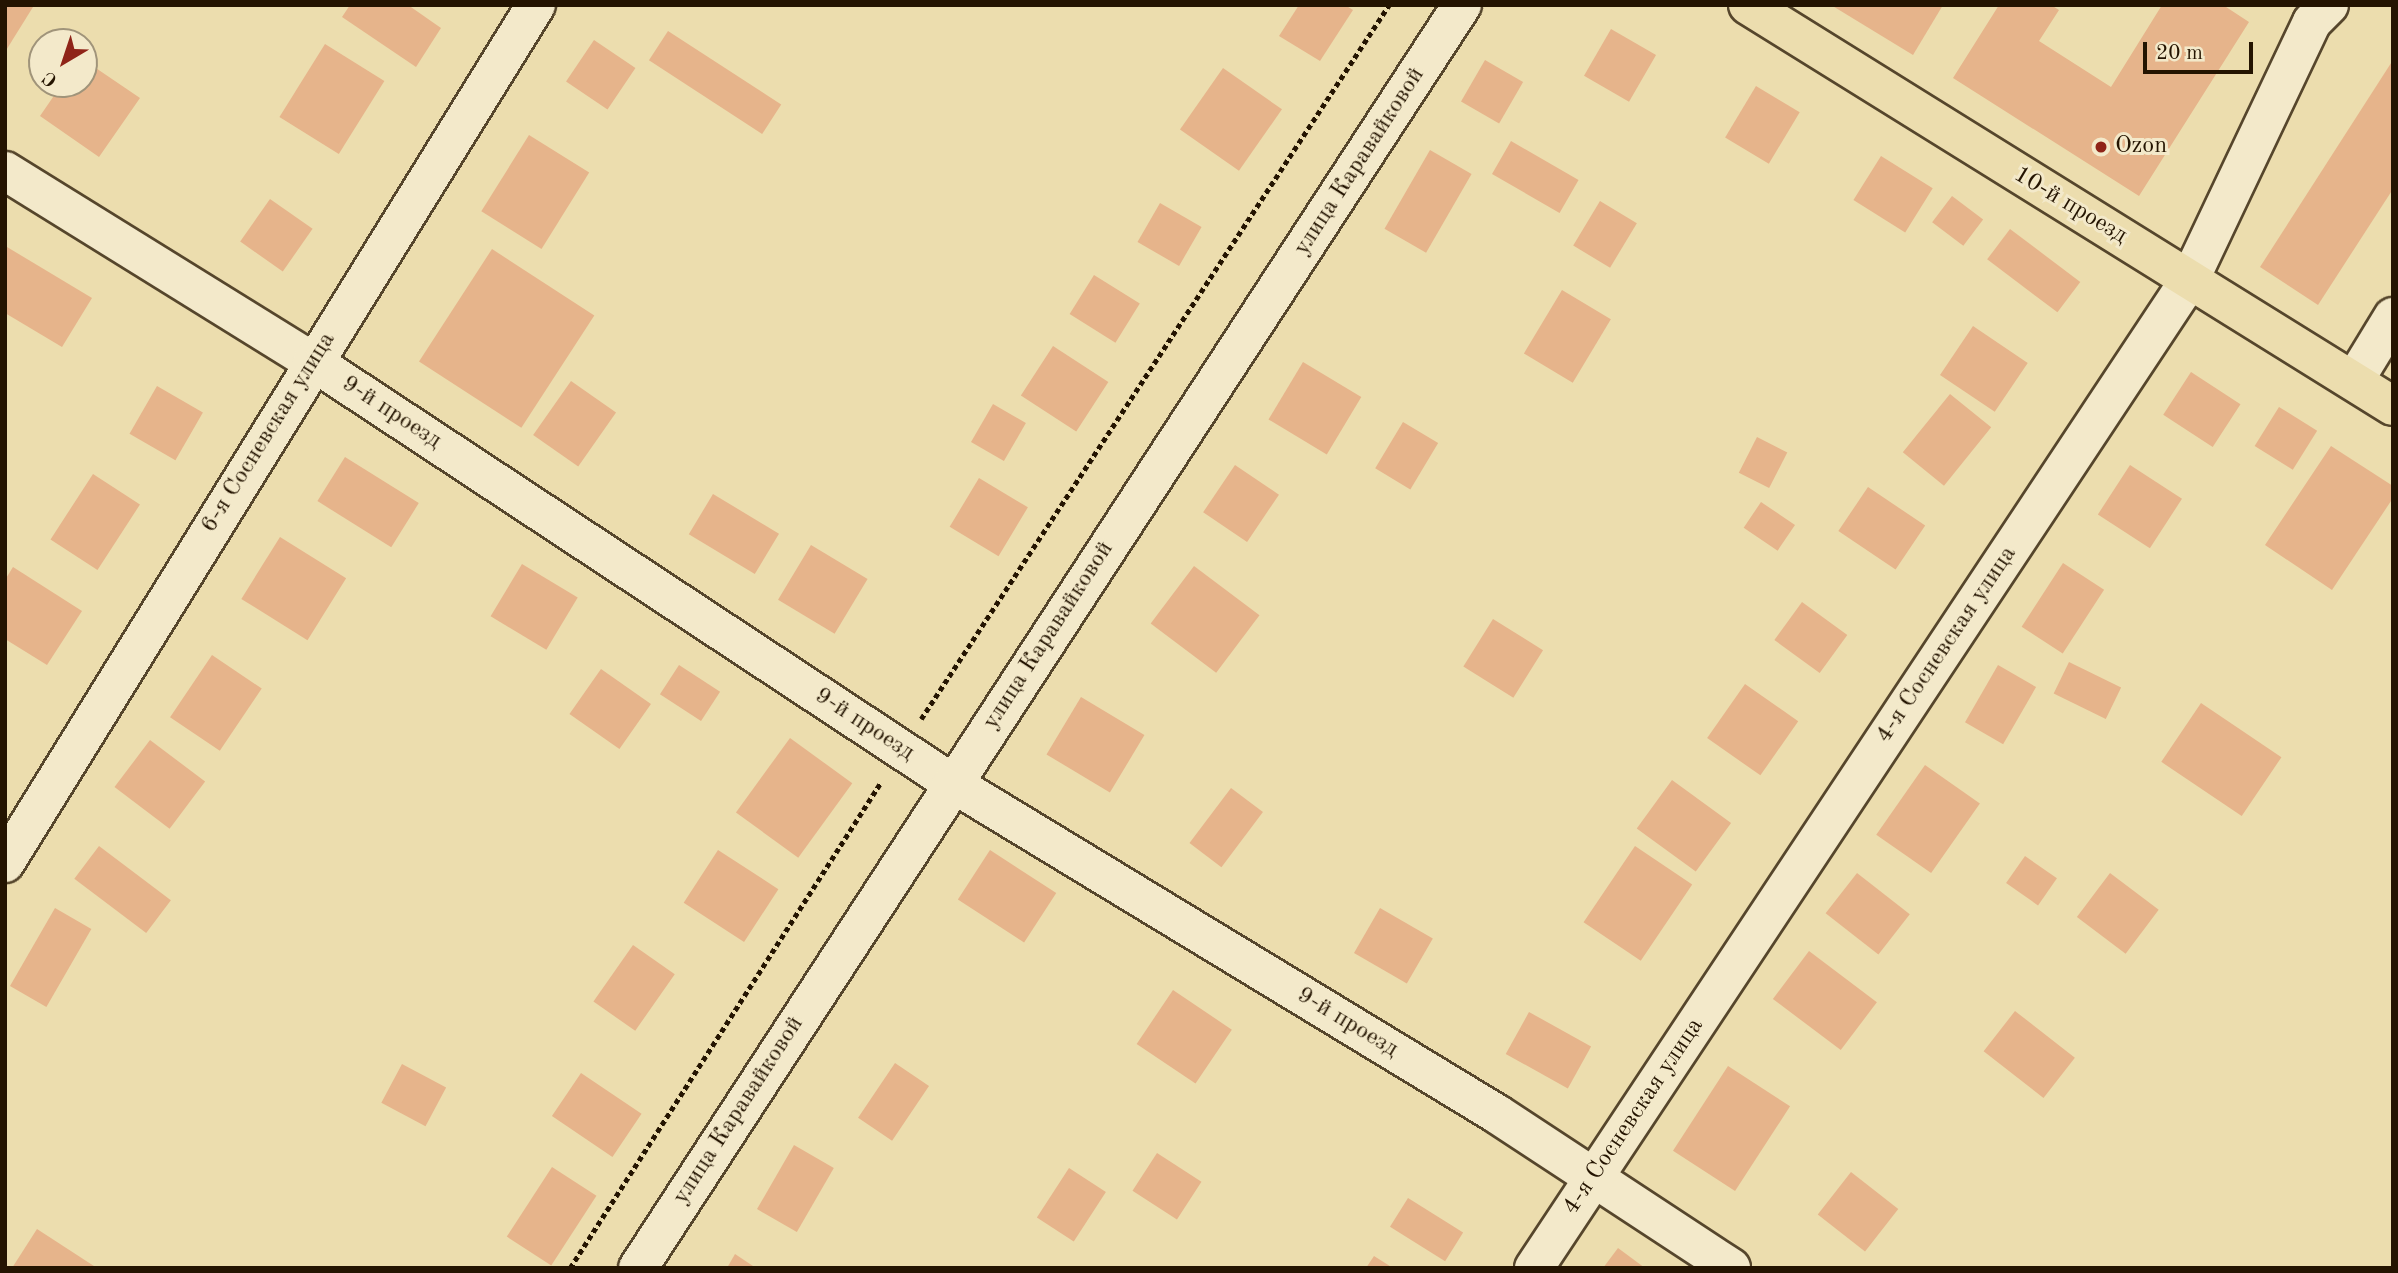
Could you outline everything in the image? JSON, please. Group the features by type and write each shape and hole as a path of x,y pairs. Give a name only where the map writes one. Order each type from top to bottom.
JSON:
{"main road":[{"name":"10-й проезд","path":"1748,5 2393,406"}],"street":[{"name":"6-я Сосневская улица","path":"5,863 312,361 536,5"},
{"name":"улица Каравайковой","path":"638,1268 1462,5"},
{"name":"4-я Сосневская улица","path":"1534,1268 2190,279 2309,11"},
{"name":"9-й проезд","path":"5,171 312,361 952,783 1594,1177 1731,1268"},
{"path":"2354,381 2393,317"}],"path":[{"path":"570,1268 901,750 1389,5"}],"building":[{"path":"5,5 33,7 5,52"},
{"path":"350,5 408,5 441,28 416,67 342,17"},
{"path":"1299,5 1345,5 1353,10 1320,61 1279,36"},
{"path":"1831,5 1943,5 1913,55"},
{"path":"1999,5 2051,5 2059,10 2039,41 2111,87 2162,5 2223,5 2249,22 2139,196 1953,78"},
{"path":"1611,29 1656,55 1629,102 1584,76"},
{"path":"668,31 781,105 762,134 649,60"},
{"path":"594,40 635,68 607,109 566,81"},
{"path":"325,44 384,81 339,154 279,117"},
{"path":"1485,60 1523,82 1499,124 1461,102"},
{"path":"2393,60 2393,189 2318,305 2260,267"},
{"path":"1223,68 1282,109 1239,171 1180,129"},
{"path":"98,70 140,98 99,157 40,116 52,98 98,98"},
{"path":"1756,86 1800,112 1769,164 1725,137"},
{"path":"529,135 589,173 542,249 481,211"},
{"path":"1511,141 1579,180 1560,213 1492,174"},
{"path":"1430,150 1472,174 1426,253 1384,229"},
{"path":"1881,156 1933,188 1905,232 1853,200"},
{"path":"1952,196 1983,219 1963,246 1932,222"},
{"path":"270,199 313,229 283,271 240,242"},
{"path":"1600,201 1637,223 1610,268 1573,246"},
{"path":"1160,203 1202,227 1179,266 1138,242"},
{"path":"2010,229 2080,282 2057,312 1987,259"},
{"path":"7,247 92,298 62,347 5,313"},
{"path":"492,249 594,315 521,428 419,361"},
{"path":"1094,275 1140,304 1115,343 1070,314"},
{"path":"1562,290 1611,319 1573,383 1524,353"},
{"path":"1973,326 2028,363 1995,412 1940,375"},
{"path":"1053,346 1108,382 1076,431 1021,395"},
{"path":"1303,362 1361,397 1327,454 1268,419"},
{"path":"2191,372 2240,404 2213,447 2163,415"},
{"path":"571,381 616,413 578,467 533,435"},
{"path":"157,386 203,412 175,460 130,434"},
{"path":"1950,394 1991,427 1944,486 1903,452"},
{"path":"993,404 1026,423 1004,461 971,442"},
{"path":"2279,407 2317,431 2293,470 2255,446"},
{"path":"1403,422 1438,443 1410,489 1375,468"},
{"path":"1757,437 1787,452 1769,488 1739,473"},
{"path":"2331,446 2393,486 2393,498 2332,590 2265,545"},
{"path":"345,457 419,503 391,547 317,501"},
{"path":"1235,465 1279,495 1247,542 1203,512"},
{"path":"2130,465 2182,499 2150,548 2098,514"},
{"path":"93,474 140,504 97,570 51,539"},
{"path":"979,478 1028,507 999,556 950,527"},
{"path":"1868,487 1925,526 1896,570 1838,531"},
{"path":"713,494 779,534 755,574 689,534"},
{"path":"1761,502 1795,525 1778,551 1744,528"},
{"path":"280,537 346,578 307,640 241,599"},
{"path":"811,545 868,579 835,634 778,600"},
{"path":"2063,563 2104,590 2063,653 2022,627"},
{"path":"522,564 578,597 546,650 491,616"},
{"path":"1194,566 1259,615 1216,673 1151,624"},
{"path":"13,567 82,611 47,665 5,639 5,580"},
{"path":"1802,602 1847,635 1820,673 1774,640"},
{"path":"1493,619 1543,650 1513,698 1463,666"},
{"path":"212,655 262,689 220,751 170,717"},
{"path":"2069,662 2121,687 2106,719 2054,693"},
{"path":"679,665 720,692 701,721 660,694"},
{"path":"1998,665 2036,687 2003,744 1965,722"},
{"path":"601,669 651,704 619,749 569,714"},
{"path":"1745,684 1798,721 1760,775 1707,738"},
{"path":"1081,697 1144,735 1110,793 1046,754"},
{"path":"2201,703 2281,757 2242,816 2161,762"},
{"path":"790,738 852,783 798,858 736,812"},
{"path":"150,740 205,782 170,829 114,787"},
{"path":"1925,765 1980,803 1931,873 1876,835"},
{"path":"1672,780 1731,823 1696,871 1637,829"},
{"path":"1231,788 1263,812 1221,867 1189,843"},
{"path":"99,846 171,900 146,933 74,879"},
{"path":"1635,846 1692,885 1641,961 1584,922"},
{"path":"718,850 778,889 744,942 684,903"},
{"path":"990,850 1056,893 1024,943 958,899"},
{"path":"2025,856 2057,878 2038,905 2006,883"},
{"path":"1857,873 1910,914 1878,954 1826,913"},
{"path":"2110,873 2159,910 2126,954 2077,917"},
{"path":"55,908 91,929 46,1007 10,986"},
{"path":"1380,908 1433,939 1407,984 1354,953"},
{"path":"633,945 675,974 635,1031 593,1002"},
{"path":"1809,951 1877,1002 1841,1050 1773,999"},
{"path":"1173,990 1232,1030 1196,1084 1137,1044"},
{"path":"2015,1011 2075,1058 2043,1098 1984,1051"},
{"path":"1529,1012 1591,1046 1568,1088 1506,1054"},
{"path":"895,1063 929,1086 892,1141 858,1118"},
{"path":"402,1064 446,1087 425,1126 381,1103"},
{"path":"1728,1066 1790,1106 1735,1191 1673,1151"},
{"path":"581,1073 642,1114 612,1157 552,1116"},
{"path":"794,1145 834,1168 797,1232 757,1209"},
{"path":"1157,1153 1201,1182 1177,1220 1132,1191"},
{"path":"552,1167 596,1196 551,1265 507,1237"},
{"path":"1069,1168 1106,1192 1074,1241 1037,1217"},
{"path":"1851,1172 1898,1209 1865,1251 1818,1215"},
{"path":"1408,1198 1463,1232 1445,1261 1390,1227"},
{"path":"37,1229 97,1268 12,1268"},
{"path":"1618,1248 1645,1268 1603,1268"},
{"path":"735,1254 756,1268 727,1268"},
{"path":"1374,1256 1393,1268 1366,1268"}],"place":[{"name":"Ozon","path":"2101,147"}]}
